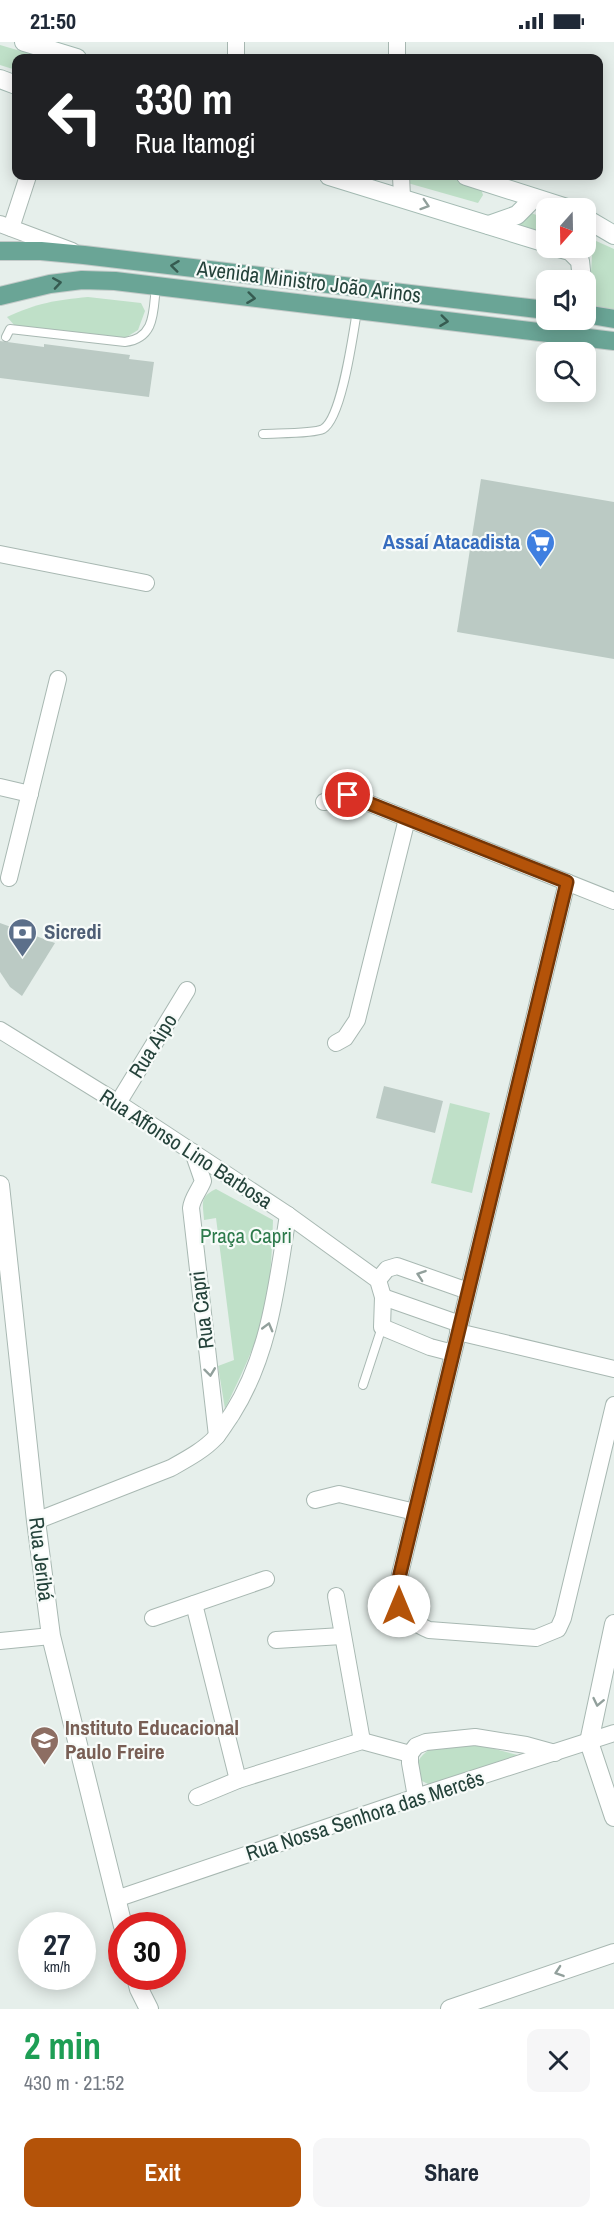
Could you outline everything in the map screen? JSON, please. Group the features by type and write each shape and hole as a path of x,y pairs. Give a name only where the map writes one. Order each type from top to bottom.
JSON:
{"main road":[{"name":"Avenida Ministro João Arinos","path":"0,251 41,251 84,255 536,309"},
{"name":"Avenida Ministro João Arinos","path":"0,296 50,284 82,280 156,286 357,310 536,325"},
{"path":"596,317 614,319"},
{"name":"Avenida Ministro João Arinos","path":"584,330 614,341"}],"street":[{"path":"24,42 64,54"},
{"path":"26,180 6,226 84,255"},
{"path":"343,180 536,240"},
{"path":"401,180 402,197"},
{"path":"478,180 534,198 517,215 489,225"},
{"path":"596,216 614,220"},
{"path":"596,224 614,235"},
{"path":"0,554 146,583"},
{"path":"9,878 58,679"},
{"path":"0,788 30,794"},
{"path":"324,802 348,795 614,901"},
{"path":"336,1043 345,1038 357,1020 407,819"},
{"path":"567,882 397,1590 399,1606 407,1616 416,1624 429,1630 536,1638 558,1629 563,1618 614,1406"},
{"name":"Rua Aipo","path":"118,1102 187,990"},
{"name":"Rua Affonso Lino Barbosa","path":"0,1030 118,1102 288,1215 373,1277"},
{"name":"Rua Capri","path":"193,1152 203,1181 190,1208 217,1436"},
{"name":"Rua Jeribá","path":"0,1185 36,1521 51,1636 119,1912"},
{"path":"36,1521 171,1468 192,1457 217,1436 252,1376 264,1343 271,1316 288,1215"},
{"path":"453,1353 430,1347 382,1327 383,1298 373,1277 397,1266 468,1291"},
{"path":"383,1298 459,1328 614,1369"},
{"path":"315,1500 339,1494 415,1512"},
{"path":"153,1618 266,1579"},
{"path":"336,1596 362,1741"},
{"path":"194,1604 238,1780"},
{"path":"614,1624 589,1742 614,1817"},
{"path":"0,1641 51,1636"},
{"path":"276,1641 342,1636"},
{"name":"Rua Nossa Senhora das Mercês","path":"116,1899 416,1797 614,1733"},
{"path":"416,1797 410,1763 411,1754 416,1746 426,1742 475,1737 526,1745 556,1753"},
{"path":"197,1797 238,1780 362,1741 411,1754"},
{"path":"450,2009 614,1953"},
{"path":"140,1990 149,2009"}],"lane":[{"path":"6,338 10,329 125,342 135,341 142,336 151,323 156,286"},
{"path":"263,434 320,430 328,425 336,411 357,310"},
{"path":"363,1384 382,1327"}],"green space":[{"path":"0,45 31,54 12,54 12,69 0,65"},
{"path":"397,180 458,180 480,186 483,195 478,203"},
{"path":"529,212 536,215 536,232 512,224"},
{"path":"596,241 614,249 614,310 596,307 596,270 591,270 592,258 596,258"},
{"path":"88,297 141,303 145,311 138,330 125,338 16,327 7,317 47,303"},
{"path":"450,1103 490,1113 472,1193 431,1183"},
{"name":"Praça Capri","path":"216,1189 273,1220 270,1276 262,1322 253,1348 225,1409 218,1366 234,1360 216,1218 204,1220 203,1205 204,1198"},
{"path":"438,1745 480,1745 525,1757 430,1785 420,1780 418,1763 427,1751"}],"building":[{"path":"0,341 130,355 129,359 154,362 149,397 0,378"},
{"name":"Assaí Atacadista","path":"481,479 614,502 614,659 457,632"},
{"name":"Sicredi","path":"0,923 55,943 22,996 10,987 0,972"},
{"path":"384,1086 443,1101 435,1133 376,1118"}],"place":[{"name":"Assaí Atacadista","path":"541,568"},
{"name":"Sicredi","path":"23,958"},
{"name":"Instituto Educacional Paulo Freire","path":"44,1766"}],"route":[{"path":"348,795 567,882 400,1574 397,1590 399,1606"}]}
